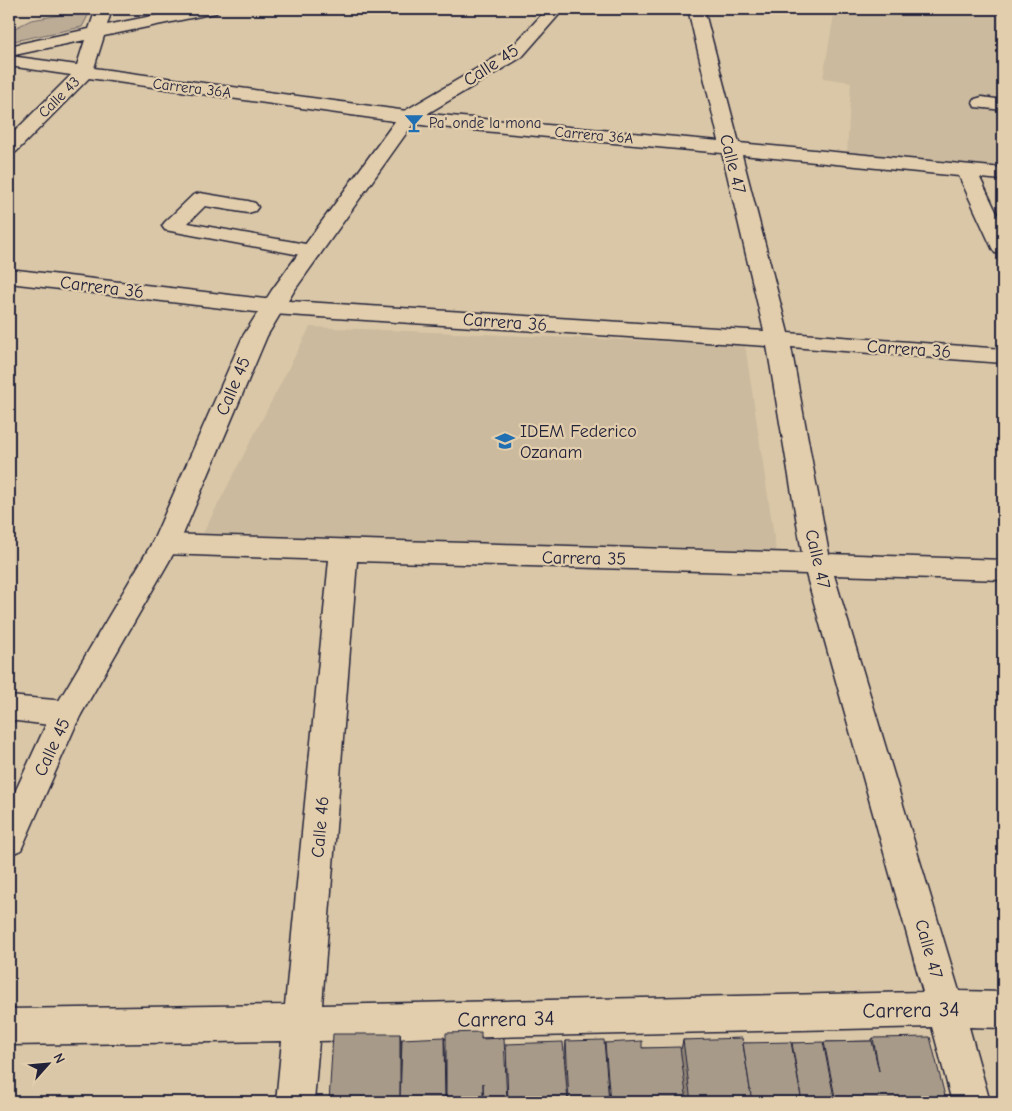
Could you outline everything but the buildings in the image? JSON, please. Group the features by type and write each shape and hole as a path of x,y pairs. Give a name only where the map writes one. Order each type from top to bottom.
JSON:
{"street":[{"name":"Calle 43","path":"9,148 83,73 94,34 104,9"},
{"path":"9,51 210,9"},
{"name":"Calle 45","path":"9,840 66,714 165,544 254,336 272,307 408,117 516,53 556,9"},
{"name":"Calle 47","path":"696,9 778,341 817,563 946,1009 970,1102"},
{"name":"Carrera 36A","path":"9,61 83,73 408,117 1003,174"},
{"path":"982,103 1003,105"},
{"path":"967,171 1003,248"},
{"path":"248,207 200,199 172,226 311,251"},
{"name":"Carrera 36","path":"9,276 272,307 1003,356"},
{"name":"Carrera 35","path":"165,544 344,552 817,563 1003,570"},
{"name":"Calle 46","path":"295,1102 344,552"},
{"path":"9,708 66,714"},
{"name":"Carrera 34","path":"9,1027 302,1023 946,1009 1003,1010"}],"shaded area":[{"path":"835,9 1003,9 1003,168 847,154 851,82 823,78"},
{"path":"91,10 82,27 9,42 9,31 31,20"},
{"name":"IDEM Federico Ozanam","path":"310,327 745,345 777,556 201,537"}],"place":[{"name":"Pa' onde la mona","path":"414,123"},
{"name":"IDEM Federico Ozanam","path":"505,441"}]}
